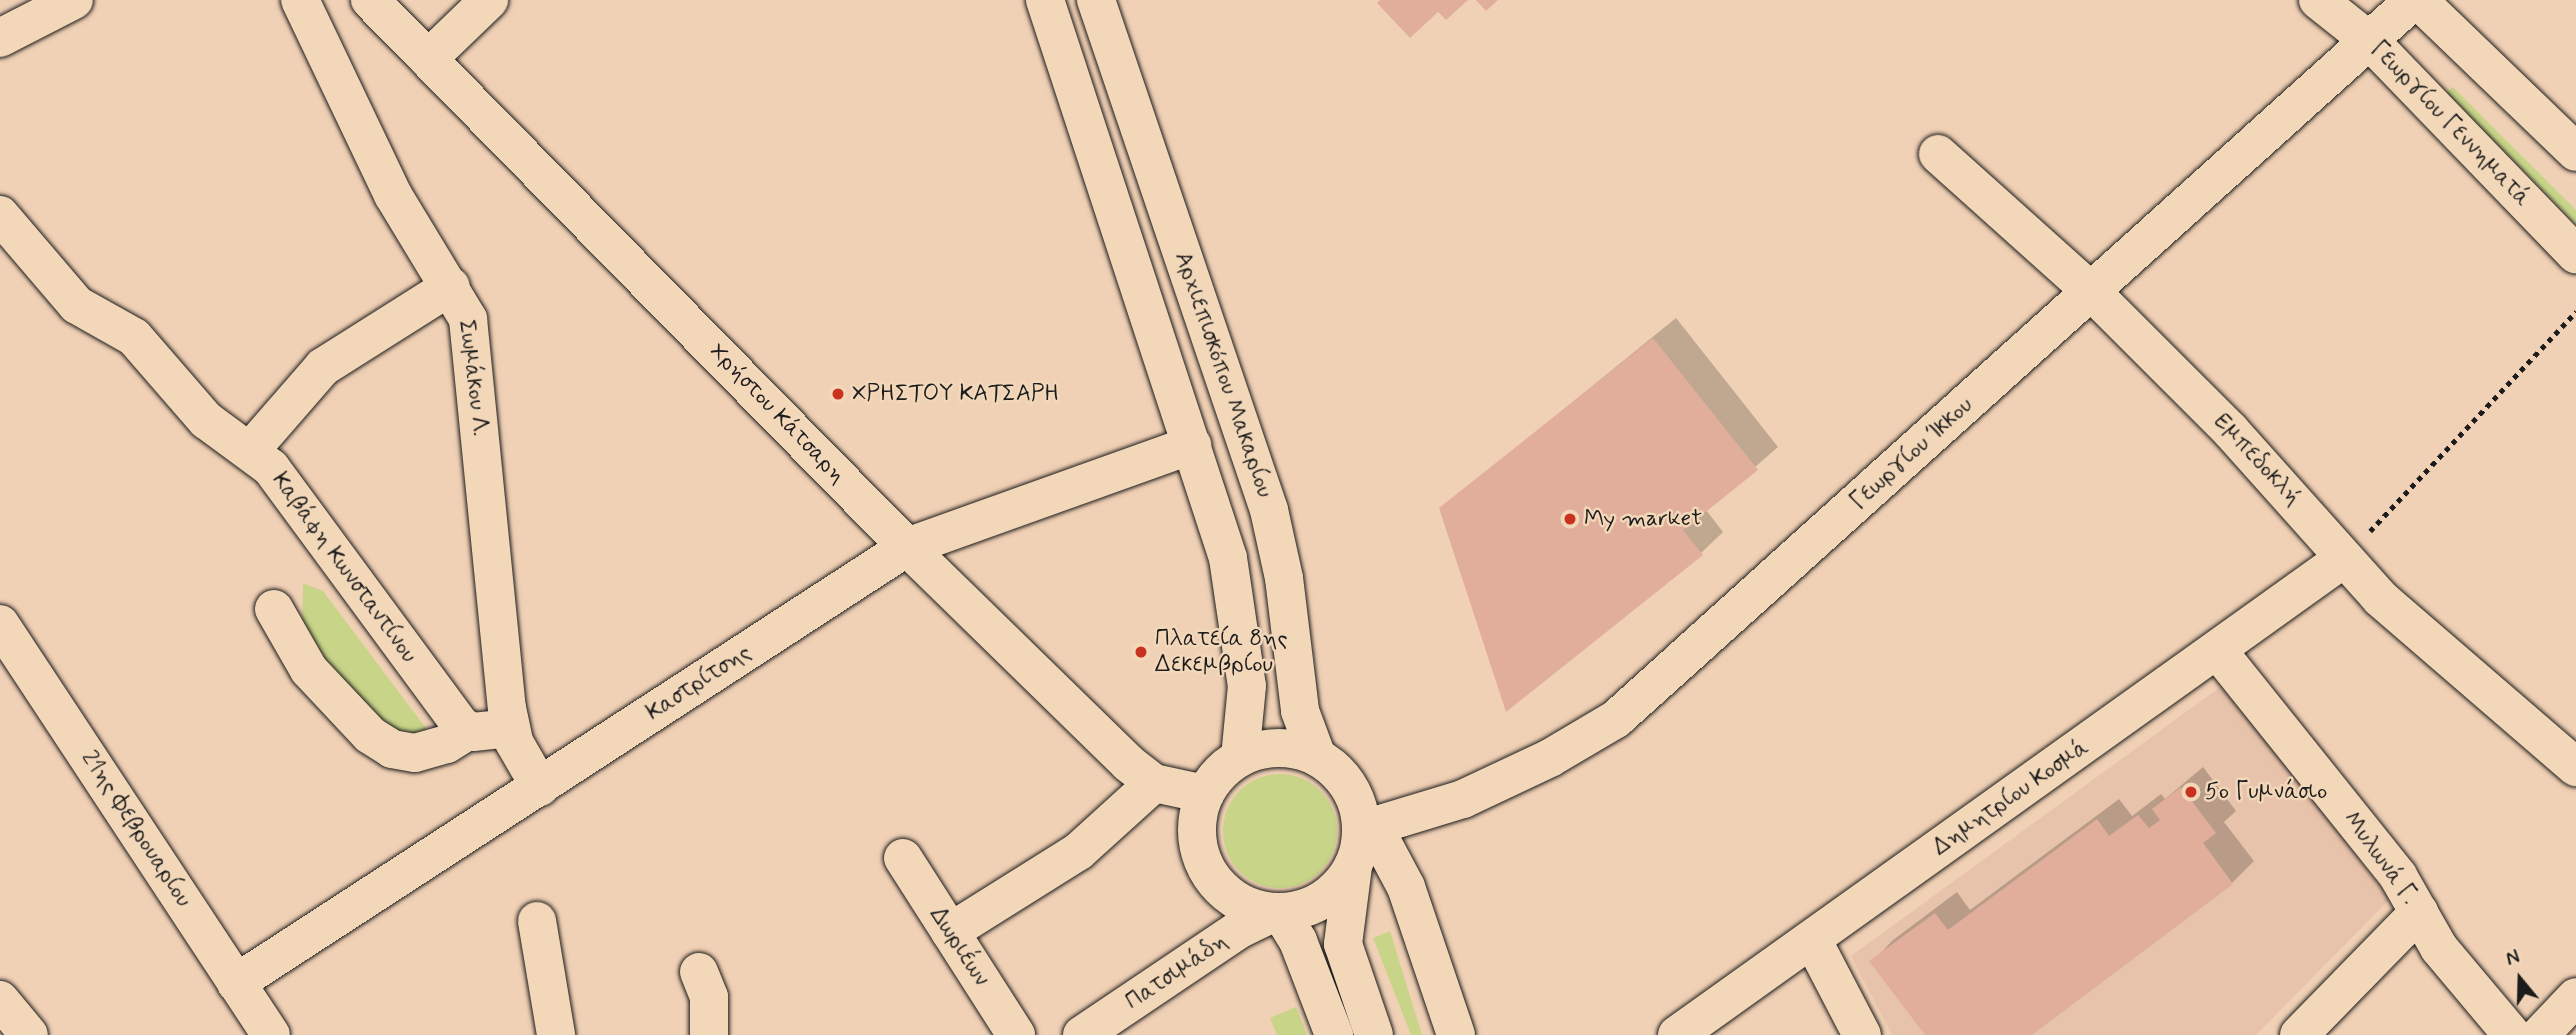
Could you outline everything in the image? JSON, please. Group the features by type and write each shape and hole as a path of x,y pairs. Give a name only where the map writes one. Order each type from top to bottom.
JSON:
{"street":[{"path":"0,37 74,0"},
{"name":"Σωμάκου Λ.","path":"300,0 393,195 451,286 468,319 510,728 540,788"},
{"name":"Χρήστου Κάτσαρη","path":"370,0 907,547 1128,763 1154,783 1205,794"},
{"path":"428,59 489,0"},
{"path":"1045,0 1192,445 1233,581 1247,686 1240,758"},
{"name":"Αρχιεπισκόπου Μακαρίου","path":"1096,0 1269,510 1284,578 1300,711 1317,757"},
{"name":"Γεωργίου Γεννηματά","path":"2318,0 2371,42 2576,254"},
{"path":"2416,0 2576,152"},
{"name":"Γεωργίου Ίκκου","path":"1363,841 1463,799 1550,758 1616,719 2416,0"},
{"name":"Εμπεδοκλή","path":"1938,154 2093,293 2230,430 2379,598 2576,767"},
{"name":"Καβάφη Κωνσταντίνου","path":"0,215 77,305 134,337 206,421 271,468 453,717 468,731"},
{"path":"250,451 323,367 451,286"},
{"name":"Καστρίτσης","path":"236,983 540,788 907,547 1192,445"},
{"name":"Δημητρίου Κοσμά","path":"1677,1035 2218,651 2343,559"},
{"path":"274,610 309,670 370,735 392,749 415,753 447,744 468,731 510,728"},
{"name":"21ης Φεβρουαρίου","path":"0,624 271,1035"},
{"name":"Μυλωνά Γ.","path":"2218,651 2398,876 2439,948 2512,1035"},
{"path":"1363,841 1332,893 1314,904 1277,912 1240,902 1209,874 1196,835 1205,794 1215,778 1240,758 1265,748 1286,748 1317,757 1334,767 1352,792 1363,841 1343,944 1374,1035"},
{"path":"950,932 1079,851 1154,783"},
{"path":"1363,841 1406,887 1456,1035"},
{"name":"Δωριέων","path":"903,858 1016,1035"},
{"path":"1277,912 1298,941 1334,1035"},
{"name":"Πατσιμάδη","path":"1082,1035 1240,929 1277,912"},
{"path":"2299,1035 2419,912"},
{"path":"537,921 556,1035"},
{"path":"1812,939 1862,1035"},
{"path":"699,972 710,1004 709,1035"},
{"path":"2540,1035 2576,997"},
{"path":"0,1000 29,1035"}],"path":[{"path":"2343,559 2576,312"}],"shaded area":[{"name":"5ο Γυμνάσιο","path":"2223,685 2390,899 2256,1035 1892,1035 1851,956"}],"green space":[{"path":"2453,87 2576,210 2576,224 2446,93"},
{"path":"303,583 323,591 434,739 419,743 366,718 302,628"},
{"path":"1280,774 1302,778 1321,790 1333,809 1337,831 1333,853 1321,872 1302,884 1280,888 1258,884 1239,872 1227,853 1223,831 1227,809 1239,790 1258,778"},
{"path":"1390,931 1422,1035 1411,1035 1373,938"},
{"path":"1296,1007 1307,1035 1277,1035 1270,1018"}],"building":[{"path":"1380,0 1468,0 1446,20 1438,12 1410,38 1377,3"},
{"path":"1476,0 1498,0 1486,11"},
{"name":"My market","path":"1653,338 1758,470 1683,530 1703,555 1506,712 1439,508"},
{"path":"2181,787 2216,833 2203,843 2233,884 2032,1035 1925,1035 1869,961 1935,913 1948,930 2097,819 2109,836 2138,815 2149,828 2160,820 2152,809"}],"place":[{"name":"ΧΡΗΣΤΟΥ ΚΑΤΣΑΡΗ","path":"838,394"},
{"name":"My market","path":"1570,519"},
{"name":"Πλατεία 8ης Δεκεμβρίου","path":"1141,652"},
{"name":"5ο Γυμνάσιο","path":"2191,792"}]}
